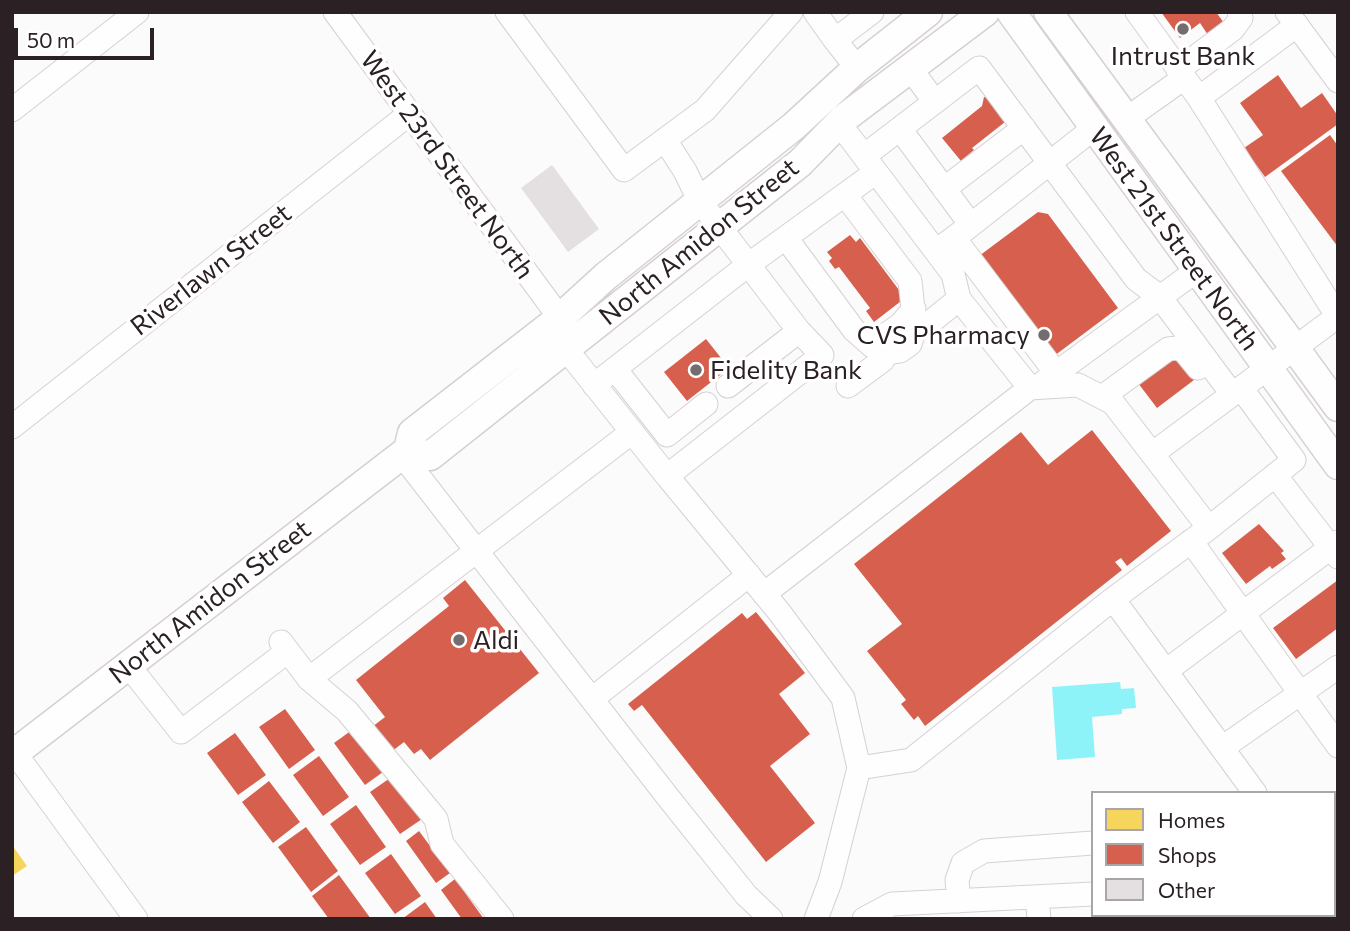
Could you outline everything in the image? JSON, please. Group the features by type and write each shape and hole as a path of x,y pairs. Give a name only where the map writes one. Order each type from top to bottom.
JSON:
{"main road":[{"name":"North Amidon Street","path":"13,754 405,453 412,433 560,318 606,276 794,126 857,68 929,12"},
{"name":"North Amidon Street","path":"405,453 430,456 800,163 839,123 985,12"},
{"name":"West 21st Street North","path":"1011,12 1338,465"},
{"name":"West 21st Street North","path":"1048,12 1338,407"},
{"path":"1070,12 1198,189 1208,229"}],"street":[{"path":"12,110 137,12"},
{"name":"West 23rd Street North","path":"335,12 560,318"},
{"path":"507,12 624,170 705,110 791,12"},
{"path":"835,40 872,12"},
{"path":"1136,12 1199,97 1338,316 1152,454"},
{"path":"1139,110 1233,29 1241,18 1239,12"},
{"path":"816,13 857,68"},
{"path":"1199,97 1292,19 1338,81"},
{"path":"910,68 934,102"},
{"path":"594,385 748,265 845,195 900,129 979,68 1136,279 1160,297 1232,395"},
{"name":"Riverlawn Street","path":"12,427 409,114"},
{"path":"839,123 870,164 954,238 1004,303 1006,326 1043,382"},
{"path":"944,189 1024,128"},
{"path":"954,238 1094,128"},
{"path":"900,129 944,189 954,238 953,274 959,299 1043,382 1078,385 1113,403 1152,454 1240,607 1338,746"},
{"path":"665,140 685,171 699,200 799,331 822,355 667,476"},
{"path":"786,238 854,330 888,353 900,351 910,344 915,319 910,281 845,195"},
{"path":"764,594 1043,382 1196,271"},
{"path":"915,319 928,324 959,299"},
{"path":"1096,394 1180,324"},
{"path":"728,386 799,331"},
{"path":"1096,394 1168,349 1178,348 1232,395 1294,460"},
{"path":"566,349 749,575 843,698 859,768 830,882 816,919"},
{"path":"848,386 883,360"},
{"path":"615,369 667,435 706,404"},
{"path":"309,679 632,432"},
{"path":"859,768 911,760 1113,599 1320,441"},
{"path":"405,453 477,553 746,895 771,919"},
{"path":"1161,665 1240,607 1335,549 1275,475"},
{"path":"592,699 749,575"},
{"path":"1113,599 1254,791"},
{"path":"128,664 181,732 285,647 309,679 347,711 436,818 442,844 502,919"},
{"path":"1222,748 1338,667"},
{"path":"13,754 135,919"},
{"path":"945,907 963,863 984,851 1091,843"},
{"path":"864,919 892,904 1038,908 1091,895"}],"water":[{"path":"1120,682 1121,689 1134,688 1136,708 1122,709 1122,714 1092,717 1095,757 1057,760 1052,687"}],"building: Homes":[{"path":"12,845 27,866 12,876"}],"building: Shops":[{"name":"Intrust Bank","path":"1161,12 1216,12 1224,23 1208,35 1200,23 1180,38"},
{"path":"1278,75 1301,108 1322,93 1338,116 1338,124 1265,177 1244,148 1263,135 1240,103"},
{"path":"984,97 995,99 994,108 1005,122 972,148 974,150 961,161 942,138 982,106"},
{"path":"1330,135 1338,146 1338,247 1281,171"},
{"name":"CVS Pharmacy","path":"1038,212 1048,214 1118,308 1050,359 975,259"},
{"path":"850,235 856,242 860,238 905,298 874,322 866,311 870,308 839,267 835,269 829,261 832,258 827,252"},
{"name":"Fidelity Bank","path":"706,339 729,368 687,401 664,372"},
{"path":"1176,356 1194,380 1157,408 1138,383"},
{"path":"1092,430 1171,531 1127,566 1121,558 1115,562 1122,570 925,726 918,716 914,720 901,704 906,700 867,651 902,624 854,564 1021,432 1048,465"},
{"path":"1259,524 1284,551 1281,553 1286,559 1272,569 1270,566 1246,584 1222,553"},
{"name":"Aldi","path":"465,580 539,673 430,760 421,749 414,754 404,742 391,752 372,727 385,717 356,680 449,606 443,598"},
{"path":"1338,580 1338,628 1296,659 1273,628"},
{"path":"756,612 805,673 779,694 810,734 770,766 815,823 766,862 642,705 634,711 628,704 742,613 747,619"},
{"path":"285,709 315,750 289,769 259,727"},
{"path":"352,730 383,772 365,785 334,743"},
{"path":"235,733 266,775 238,795 207,753"},
{"path":"319,756 349,797 323,816 293,775"},
{"path":"393,776 422,819 400,834 370,792"},
{"path":"269,781 300,822 273,843 242,802"},
{"path":"356,805 386,847 360,865 330,824"},
{"path":"306,827 338,871 311,892 278,847"},
{"path":"419,831 450,873 436,883 406,841"},
{"path":"391,854 421,896 395,914 365,873"},
{"path":"339,875 371,919 329,919 312,896"},
{"path":"455,879 484,919 462,919 441,890"},
{"path":"425,902 437,919 402,919"}],"building: Other":[{"path":"552,165 599,229 568,252 521,188"}],"place":[{"name":"Intrust Bank","path":"1183,29"},
{"name":"CVS Pharmacy","path":"1044,335"},
{"name":"Fidelity Bank","path":"696,370"},
{"name":"Aldi","path":"459,640"}]}
